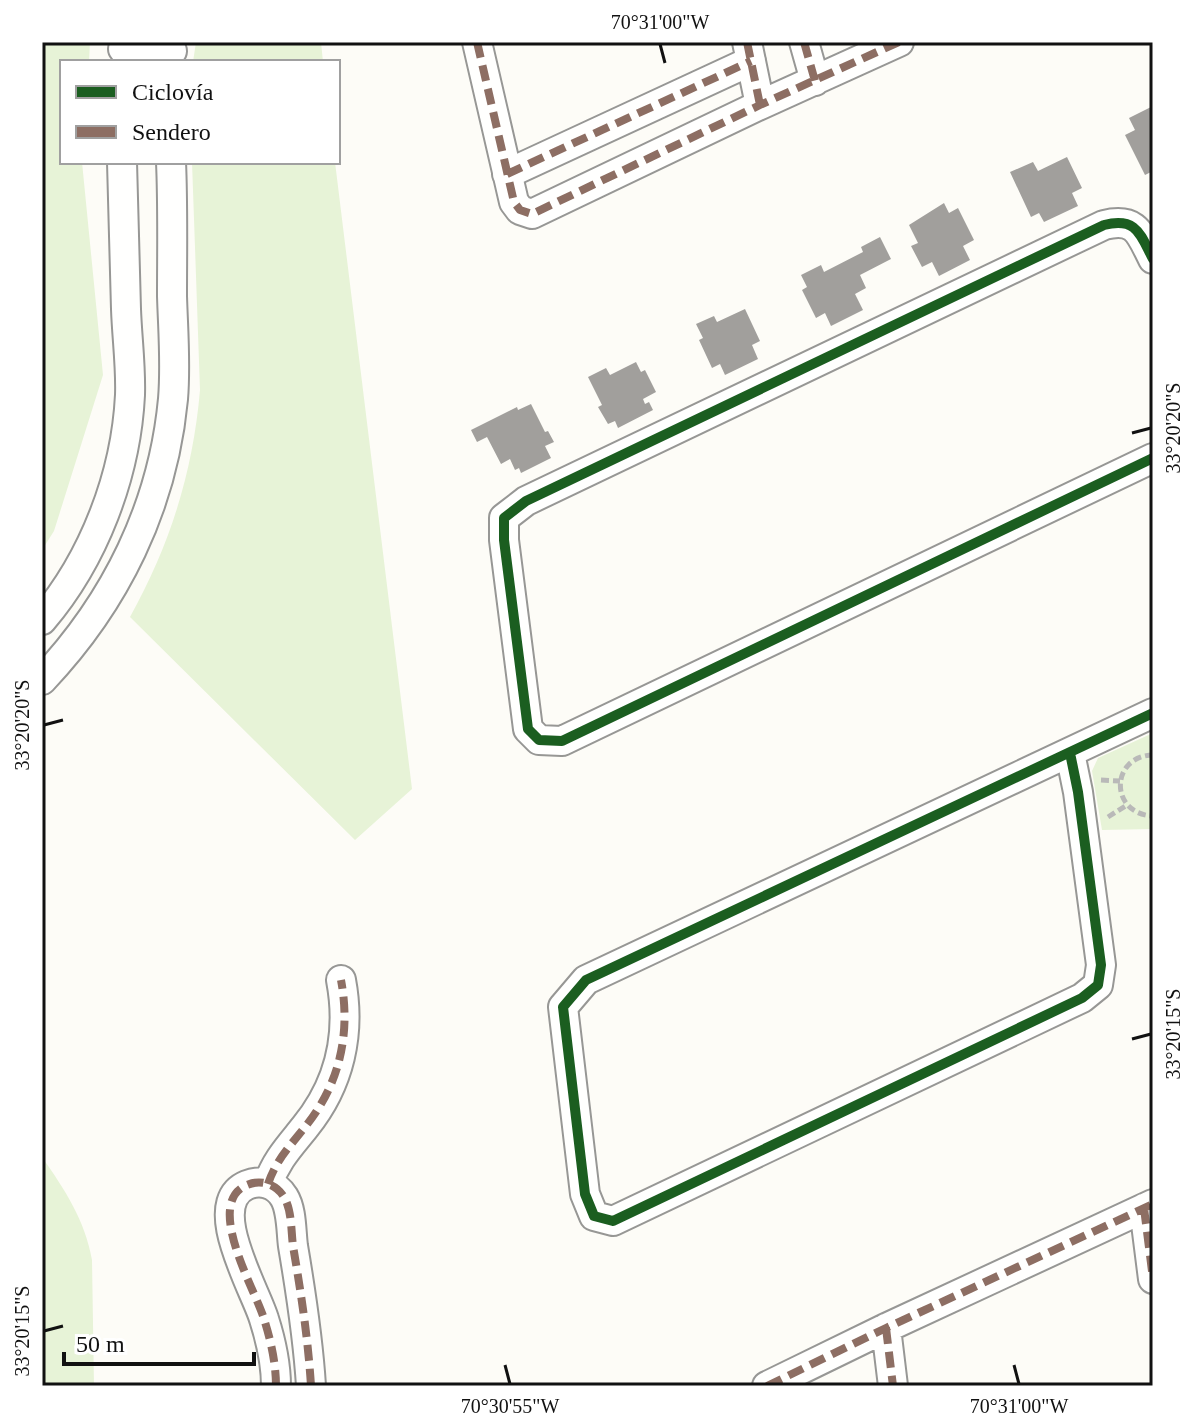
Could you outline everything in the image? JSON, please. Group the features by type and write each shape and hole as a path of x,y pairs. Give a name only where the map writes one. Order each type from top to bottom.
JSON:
{"street":[{"path":"477,42 514,202 520,210 532,214 899,42"},
{"path":"804,42 815,81"},
{"path":"123,51 172,52"},
{"path":"507,174 749,52 760,105"},
{"path":"42,620 88,550 116,475 130,397 122,164"},
{"path":"42,680 71,648 110,592 146,518 159,479 170,425 175,356 171,164"},
{"path":"1153,259 1137,229 1116,222 1104,225 526,501 504,518 504,540 528,729 539,740 562,741 1153,458"},
{"path":"127,318 173,315"},
{"path":"1070,753 1101,965 1098,985 1082,998 613,1221 594,1216 585,1194 563,1007 586,980 1153,713"},
{"path":"268,1184 280,1157 316,1112 336,1074 346,1030 341,980"},
{"path":"276,1386 264,1319 234,1243 230,1209 242,1187 259,1182 268,1184 283,1195 287,1203 303,1302 311,1386"},
{"path":"767,1386 1148,1206 1153,1279"},
{"path":"886,1328 893,1386"}],"path":[{"path":"1153,755 1138,757 1129,763 1120,781 1121,792 1131,809 1153,816"}],"green space":[{"path":"42,42 90,42 89,60 60,60 60,164 82,164 103,375 54,531 42,550"},
{"path":"196,42 321,42 323,60 193,60"},
{"path":"192,164 335,164 412,789 355,840 130,617 157,563 177,507 192,450 200,390"},
{"path":"1153,733 1153,829 1102,830 1092,771 1098,758"},
{"path":"42,1157 73,1206 89,1245 92,1260 94,1386 42,1386"}],"building":[{"path":"1153,106 1153,171 1145,175 1125,135 1135,130 1129,118"},
{"path":"1067,157 1082,188 1072,193 1078,206 1044,222 1039,213 1031,217 1010,172 1033,162 1038,171"},
{"path":"944,203 949,213 958,208 974,240 963,246 970,260 939,276 932,262 922,267 911,246 918,243 909,225"},
{"path":"880,237 891,259 860,275 866,288 855,294 863,310 831,326 825,313 816,318 802,290 807,287 801,275 821,265 824,272 863,252 861,247"},
{"path":"745,309 760,341 752,345 758,359 725,375 720,364 712,368 699,340 703,338 696,324 714,316 717,322"},
{"path":"636,362 641,372 645,370 656,392 643,399 645,404 649,402 653,410 618,428 615,421 608,424 598,407 602,405 588,377 606,368 610,375"},
{"path":"531,404 545,432 548,431 554,442 545,446 551,458 521,473 519,468 515,470 510,459 501,464 487,437 477,442 471,430 517,407 518,410"}],"marked path":[{"path":"477,42 514,202 520,210 532,214 899,42"},
{"path":"747,42 760,105"},
{"path":"804,42 815,81"},
{"path":"507,174 751,61"},
{"path":"268,1184 279,1160 317,1111 334,1076 345,1019 341,980"},
{"path":"276,1386 267,1327 231,1228 230,1210 235,1195 247,1185 258,1183 277,1189 288,1208 311,1386"},
{"path":"767,1386 1153,1204"},
{"path":"1144,1208 1153,1279"},
{"path":"886,1328 893,1386"}],"cycle path":[{"path":"1153,259 1140,235 1131,226 1124,223 1104,225 526,501 504,518 504,540 528,729 539,740 562,741 1153,458"},
{"path":"1070,753 1101,965 1098,985 1082,998 613,1221 594,1216 585,1194 563,1007 586,980 1153,713"}]}
